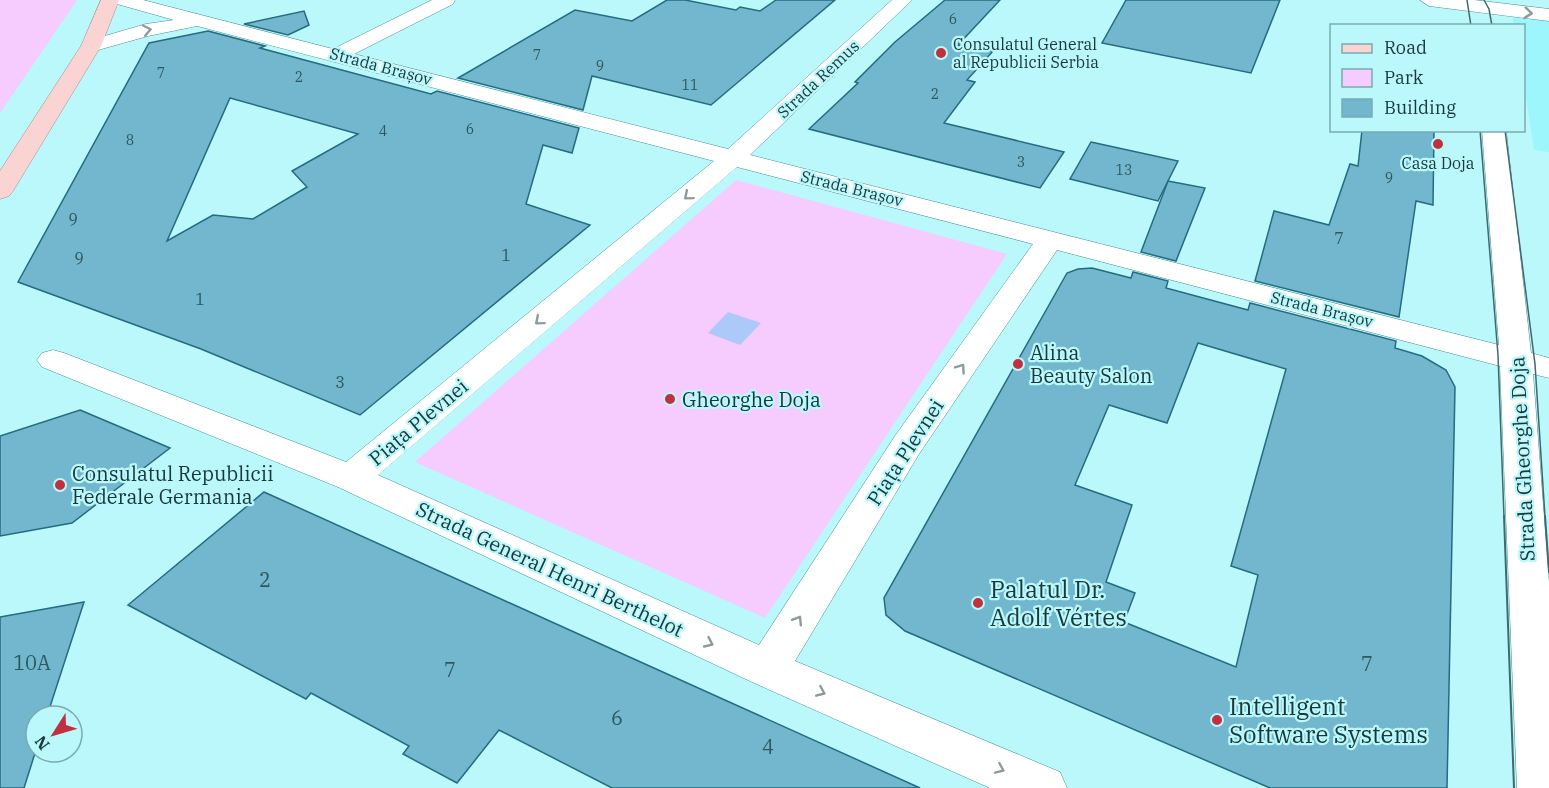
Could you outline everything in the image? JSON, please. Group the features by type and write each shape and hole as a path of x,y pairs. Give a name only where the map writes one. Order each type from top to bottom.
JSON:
{"main road":[{"path":"0,192 91,46 110,0"}],"street":[{"name":"Strada Brașov","path":"124,0 1521,361"},
{"path":"337,55 446,0"},
{"name":"Strada Remus","path":"733,158 903,0"},
{"path":"1429,0 1480,11 1549,15"},
{"name":"Strada Brașov","path":"91,46 146,30 206,22"},
{"name":"Strada Gheorghe Doja","path":"1494,132 1521,361 1541,788"},
{"name":"Piața Plevnei","path":"351,478 733,158"},
{"name":"Piața Plevnei","path":"767,669 907,445 1050,240"},
{"name":"Strada General Henri Berthelot","path":"53,360 351,478 767,669 1043,788"}],"shaded area":[{"path":"1512,15 1549,18 1549,152 1534,150 1525,91 1525,24 1514,24"},
{"path":"728,312 761,323 740,345 708,333"}],"green space":[{"path":"0,0 77,0 0,113"},
{"path":"736,180 1007,254 765,618 415,462"}],"building":[{"path":"667,0 685,0 736,10 740,7 760,11 776,0 835,0 711,105 592,76 583,110 458,78 575,10 632,21"},
{"path":"945,0 1000,0 958,45 993,51 967,80 975,82 944,123 1064,152 1040,188 809,129 858,83 855,82 895,42"},
{"path":"1126,0 1280,0 1251,73 1102,43"},
{"path":"304,11 309,25 288,35 244,24"},
{"path":"208,31 265,46 260,48 431,94 437,91 579,128 572,153 543,145 526,204 590,225 360,415 201,349 18,282 149,43","holes":["230,98 358,134 292,171 307,187 253,219 213,215 167,241"]},
{"path":"1362,132 1434,132 1433,205 1416,201 1399,317 1255,281 1274,211 1329,225 1350,164 1358,166"},
{"path":"1091,142 1178,161 1158,201 1070,179"},
{"path":"1168,181 1205,188 1176,261 1141,252"},
{"path":"1092,268 1131,278 1133,272 1168,281 1166,288 1248,310 1250,303 1396,341 1395,348 1422,356 1446,370 1455,387 1447,788 1270,788 905,631 886,615 884,598 1067,273","holes":["1198,343 1286,369 1231,566 1258,575 1236,667 1124,622 1135,593 1106,582 1132,505 1075,485 1109,405 1167,423"]},
{"name":"Consulatul Republicii Federale Germania","path":"80,410 170,448 72,523 0,536 0,436"},
{"path":"264,492 920,788 612,788 499,730 457,783 403,754 409,746 311,693 306,699 128,605"},
{"path":"84,602 51,704 24,704 24,764 32,764 24,788 0,788 0,617"}],"tram line":[{"path":"1467,0 1471,24"},
{"path":"1484,0 1489,9 1492,24"},
{"path":"1480,132 1498,355 1504,517"},
{"path":"1505,132 1535,364 1545,517"},
{"path":"1504,516 1514,788"},
{"path":"1545,516 1549,572"}],"place":[{"name":"Consulatul General al Republicii Serbia","path":"941,53"},
{"name":"Casa Doja","path":"1438,144"},
{"name":"Alina Beauty Salon","path":"1018,364"},
{"name":"Gheorghe Doja","path":"670,399"},
{"name":"Consulatul Republicii Federale Germania","path":"60,485"},
{"name":"Palatul Dr. Adolf Vértes","path":"978,603"},
{"name":"Intelligent Software Systems","path":"1217,720"}]}
